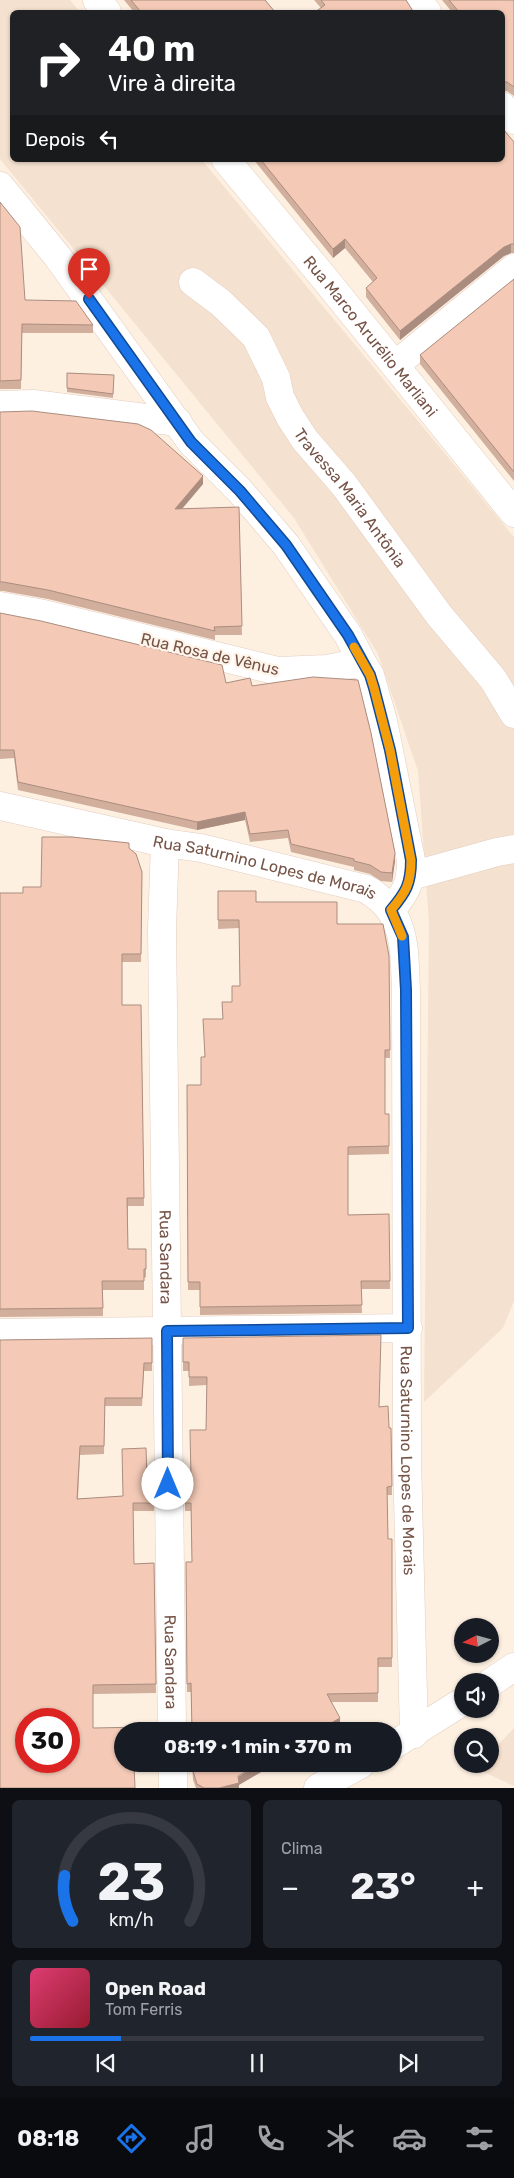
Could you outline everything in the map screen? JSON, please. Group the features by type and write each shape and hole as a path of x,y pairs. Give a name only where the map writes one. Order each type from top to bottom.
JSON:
{"street":[{"path":"97,0 105,10"},
{"path":"505,110 514,120"},
{"name":"Rua Marco Arurélio Marliani","path":"228,162 514,513"},
{"path":"0,186 57,256 191,442 240,491 286,545 348,635 370,675 390,750 411,860 411,876 406,893 391,910"},
{"path":"395,365 514,268"},
{"name":"Travessa Maria Antônia","path":"193,282 256,337 276,378 283,404 304,440 344,485 439,615 493,679 514,714"},
{"path":"0,405 33,404 178,422"},
{"name":"Rua Rosa de Vênus","path":"0,606 44,614 278,671 327,669 362,662"},
{"name":"Rua Saturnino Lopes de Morais","path":"0,806 165,843 201,848 366,889 380,896 391,910 403,937 406,990 408,1328 408,1459 403,1740"},
{"name":"Rua Sandara","path":"165,843 162,929 172,1722"},
{"path":"411,876 514,849"},
{"path":"0,1332 408,1328"},
{"path":"499,1677 514,1666"},
{"path":"403,1740 454,1707"},
{"path":"173,1772 173,1788"},
{"path":"318,1788 347,1772"}],"shaded area":[{"path":"0,0 70,0 78,10 10,10 10,162 204,162 514,537 514,1301 503,1328 424,1402 429,923 418,771 378,654 294,518 0,159"},
{"path":"514,1728 514,1786 486,1773 499,1773 499,1744"}],"building":[{"path":"131,0 265,0 273,10 139,10"},
{"path":"321,0 406,0 412,10 318,10 325,5"},
{"path":"449,0 514,0 514,87 505,82 505,10 457,10"},
{"path":"505,132 514,142 514,244 504,247 400,331 366,288 377,278 345,239 333,249 263,162 505,162"},
{"path":"0,202 20,227 25,300 76,301 93,325 22,324 21,380 0,381"},
{"path":"514,279 514,472 420,355"},
{"path":"67,373 114,375 113,394 67,388"},
{"path":"32,411 138,424 151,430 203,476 175,509 239,507 242,626 214,627 215,631 48,590 0,582 0,412"},
{"path":"0,613 41,621 222,665 226,683 250,678 252,686 313,677 358,680 371,733 395,853 392,873 381,872 370,865 354,861 354,859 291,844 288,830 250,834 245,812 197,822 18,782 14,750 0,750"},
{"path":"42,837 72,837 129,843 129,848 136,854 142,872 141,954 122,954 122,1005 141,1005 144,1198 127,1198 128,1249 146,1249 146,1269 144,1269 144,1281 102,1281 103,1308 0,1309 0,893 23,893 23,887 41,887"},
{"path":"218,891 256,891 256,902 337,902 337,924 383,924 389,956 390,1050 385,1050 385,1114 389,1114 389,1146 348,1147 348,1215 389,1214 390,1281 361,1281 362,1305 200,1307 200,1282 188,1282 187,1085 201,1085 201,1057 205,1057 203,1019 223,1019 222,1002 232,1002 232,986 240,986 239,920 218,920"},
{"path":"381,1335 379,1407 388,1406 389,1428 391,1428 392,1486 387,1487 388,1539 392,1539 392,1658 378,1658 378,1693 327,1694 340,1718 333,1722 192,1722 191,1683 187,1684 186,1562 192,1562 191,1503 185,1503 185,1478 191,1478 190,1430 206,1430 207,1377 189,1377 189,1362 183,1362 183,1338"},
{"path":"152,1338 152,1363 144,1363 142,1398 105,1398 104,1446 80,1446 77,1499 123,1496 122,1449 146,1448 147,1479 153,1479 154,1503 133,1503 134,1564 154,1563 156,1684 93,1685 93,1728 114,1728 114,1772 134,1772 135,1788 0,1788 0,1340"},
{"path":"193,1772 245,1772 238,1776 239,1783 219,1788 204,1788 197,1784"}],"slow traffic":[{"path":"354,647 370,675 374,688 390,750 411,860 411,876 406,893 391,910 402,936"}],"route":[{"path":"89,299 191,442 240,491 286,545 348,635 370,675 374,688 390,750 411,860 411,876 406,893 391,910 403,937 406,990 408,1328 167,1331 168,1484"}]}
